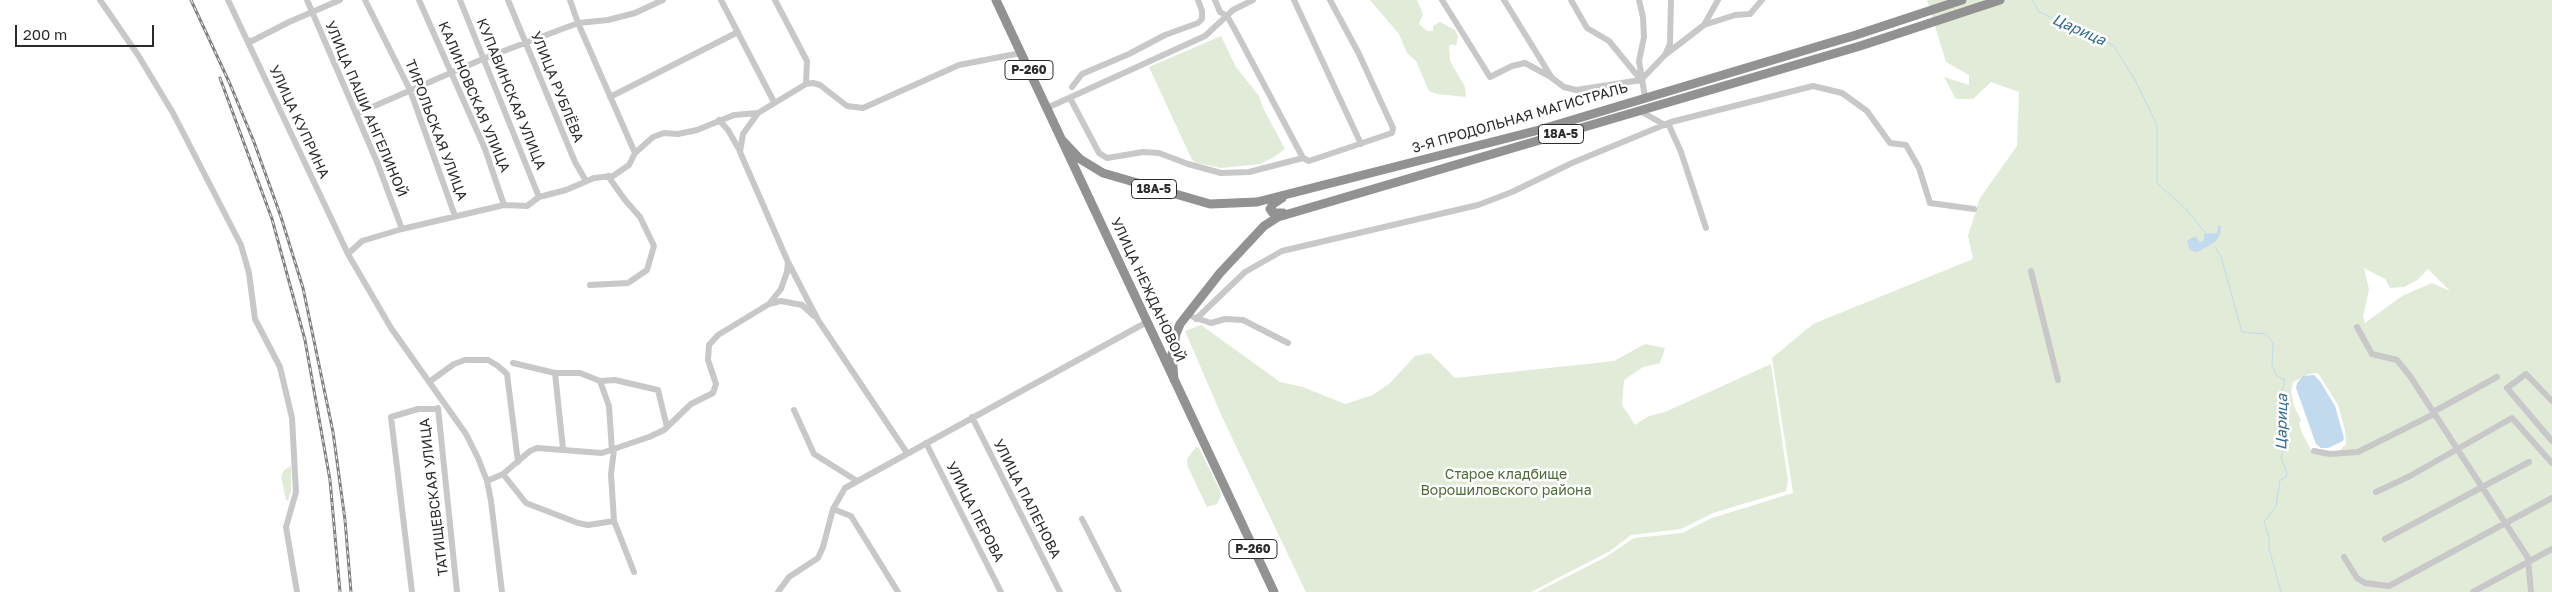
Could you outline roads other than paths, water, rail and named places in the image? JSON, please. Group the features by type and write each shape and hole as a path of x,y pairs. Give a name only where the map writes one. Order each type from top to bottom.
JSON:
{"highway":[{"name":"УЛИЦА НЕЖДАНОВОЙ","path":"996,0 1274,592"},
{"name":"3-Я ПРОДОЛЬНАЯ МАГИСТРАЛЬ","path":"1063,140 1080,159 1103,173 1210,204 1233,205 1257,202 1539,130 1856,35 1962,0"},
{"name":"3-Я ПРОДОЛЬНАЯ МАГИСТРАЛЬ","path":"1176,334 1192,316 1220,273 1264,226 1294,211 1379,188 1860,46 2000,0"},
{"path":"1082,182 1090,174 1103,173"},
{"path":"1289,194 1273,204 1271,211 1278,214 1294,211"},
{"path":"1257,202 1268,211 1269,218 1264,226"},
{"path":"1154,338 1164,342 1170,340 1176,334"},
{"path":"1174,380 1172,354 1176,334"}],"street":[{"path":"100,0 138,55 173,113 228,216 241,245 249,274 257,324 280,367 292,418 296,492 286,527 297,592"},
{"name":"УЛИЦА КУПРИНА","path":"228,0 348,254 391,328 466,434 487,481 502,592"},
{"name":"УЛИЦА ПАШИ АНГЕЛИНОЙ","path":"307,0 356,114 402,229"},
{"path":"247,40 252,41 340,0"},
{"name":"ТИРОЛЬСКАЯ УЛИЦА","path":"365,0 410,90 455,216"},
{"name":"КАЛИНОВСКАЯ УЛИЦА","path":"419,0 485,149 504,205"},
{"name":"КУПАВИНСКАЯ УЛИЦА","path":"460,0 539,197"},
{"name":"УЛИЦА РУБЛЁВА","path":"508,0 575,162 586,181"},
{"path":"570,0 578,23 635,154"},
{"path":"356,114 484,58 578,23 608,20 635,13 662,0"},
{"path":"721,0 774,102"},
{"path":"775,0 807,61 806,84"},
{"path":"1072,87 1082,74 1129,54 1164,35 1198,23 1202,19 1202,11 1198,0"},
{"path":"1215,0 1220,12 1227,16 1303,158 1309,161 1392,133 1393,128 1358,52 1330,0"},
{"path":"1047,108 1205,36 1233,10 1253,0"},
{"path":"1294,0 1361,144"},
{"path":"1442,0 1490,77 1512,66 1525,63 1564,87 1576,90 1641,80 1665,55 1704,25 1735,15 1750,14 1762,0"},
{"path":"1504,0 1552,78"},
{"path":"1571,0 1587,28 1609,41 1641,80"},
{"path":"1639,0 1643,17 1644,37 1639,61 1645,97"},
{"path":"1665,55 1670,44 1671,0"},
{"path":"1704,25 1718,0"},
{"path":"610,97 738,32"},
{"path":"740,152 743,134 758,113 806,84 820,85 847,106 863,108 959,65 1021,53"},
{"path":"1192,316 1245,272 1282,251 1478,205 1512,192 1666,124 1813,86 1842,93 1867,111 1890,143 1906,145 1919,168 1930,202 1974,209"},
{"path":"1070,98 1099,153 1107,158 1143,152 1160,153 1188,164 1221,173 1249,172 1303,158"},
{"path":"1640,111 1666,124 1681,152 1706,228"},
{"path":"348,254 362,241 402,229 426,225 455,216 504,205 527,206 539,197 586,181 608,176 629,165 635,154 658,135 688,132 734,114 758,113"},
{"path":"719,120 740,152 760,202 788,262 810,300 818,320 907,453"},
{"path":"731,136 743,134"},
{"path":"590,284 628,283 647,270 654,246 640,217 608,176"},
{"path":"769,304 784,282 788,262"},
{"path":"2031,271 2058,380"},
{"path":"487,481 503,474 537,448 591,453 613,451 649,437 667,427 691,404 708,396 716,389 707,351 712,341 769,304 781,301 802,305 818,320"},
{"path":"1192,316 1211,323 1225,319 1243,320 1288,343"},
{"path":"778,592 789,577 818,558 823,547 833,509 845,488 1147,322"},
{"path":"2356,327 2372,354 2397,360 2405,368 2506,523 2528,561 2531,592"},
{"path":"429,382 465,360 488,360 507,374 518,462"},
{"path":"512,363 555,373 580,373 600,381 614,380 658,390 667,427"},
{"path":"555,373 563,449"},
{"path":"2552,401 2526,374 2507,388 2552,442"},
{"path":"2314,451 2330,454 2358,452 2432,415 2433,412 2498,377"},
{"path":"600,381 609,406 613,451 611,474 614,521 634,572"},
{"name":"ТАТИЩЕВСКАЯ УЛИЦА","path":"444,403 436,409 457,592"},
{"path":"412,592 391,417 418,409 436,409"},
{"path":"794,410 814,454 857,481"},
{"name":"УЛИЦА ПАЛЕНОВА","path":"972,417 1060,592"},
{"path":"2376,492 2512,418 2552,463"},
{"name":"УЛИЦА ПЕРОВА","path":"926,443 1001,592"},
{"path":"2385,539 2529,462"},
{"path":"503,474 526,503 578,523 588,525 614,521"},
{"path":"2344,557 2357,578 2365,583 2389,586 2552,498"},
{"path":"833,509 851,516 898,592"},
{"path":"1082,519 1119,592"},
{"path":"2473,592 2552,549"}],"water":[{"path":"2218,226 2221,226 2220,234 2216,241 2200,251 2190,250 2187,241 2195,236 2200,242 2204,241 2204,234 2217,233"},
{"path":"2314,375 2320,381 2335,406 2344,438 2343,441 2328,448 2321,448 2316,444 2296,388 2297,383 2303,376"}],"waterway":[{"name":"Царица","path":"2032,0 2039,12 2113,45 2135,80 2157,125 2157,183 2186,209 2207,235"},
{"name":"Царица","path":"2215,247 2221,257 2242,332 2266,334 2273,343 2272,366 2277,376 2285,380 2281,395 2285,441 2281,459 2287,472 2286,477 2280,480 2276,506 2264,522 2269,536 2269,548 2281,592"}],"railway":[{"path":"191,0 230,84 254,142 281,217 303,288 333,432 345,520 351,592"},
{"path":"220,78 272,219 305,340 330,480 340,592"}],"park label":[{"name":"Старое кладбище Ворошиловского района","path":"1506,484"}]}
